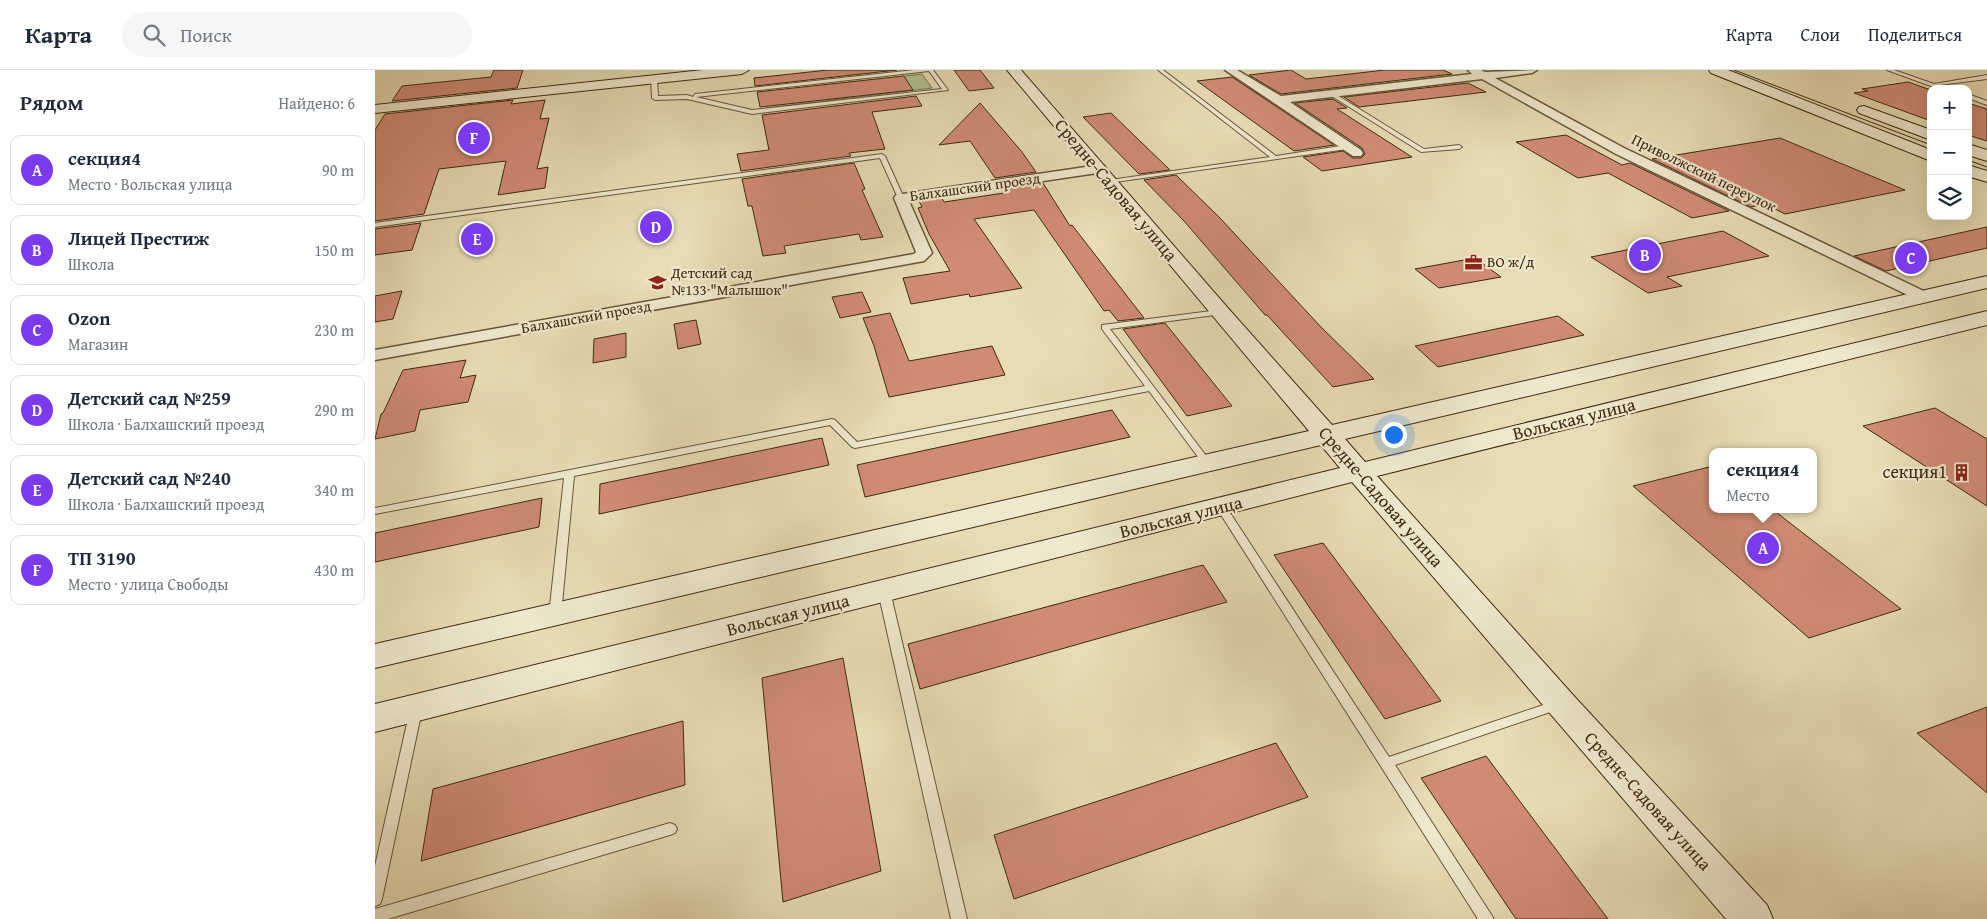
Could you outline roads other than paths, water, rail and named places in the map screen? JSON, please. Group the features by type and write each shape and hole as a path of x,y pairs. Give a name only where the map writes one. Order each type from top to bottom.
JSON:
{"main road":[{"path":"375,109 742,70"},
{"name":"Средне-Садовая улица","path":"1015,70 1219,312 1561,704 1752,919"},
{"path":"1716,70 1927,154"},
{"path":"1849,104 1927,133"},
{"path":"1972,150 1987,156"},
{"path":"1972,172 1987,178"},
{"path":"375,656 1987,282"},
{"name":"Вольская улица","path":"375,718 1360,472 1987,318"}],"street":[{"path":"1236,70 1352,150"},
{"path":"1279,100 1479,73 1532,70"},
{"name":"Приволжский переулок","path":"1479,73 1620,151 1924,297"},
{"name":"Балхашский проезд","path":"375,355 919,258 925,253 901,198 1104,175"}],"lane":[{"path":"654,79 655,98 687,97 929,70 945,90 752,112 687,97"},
{"path":"1161,70 1274,157"},
{"path":"1889,70 1933,85 1987,77"},
{"path":"1332,94 1423,152 1459,147"},
{"path":"1972,97 1987,103"},
{"path":"1104,175 1352,150"},
{"path":"375,225 882,156 901,198"},
{"path":"1207,463 1105,327 1219,312"},
{"path":"375,511 832,422 855,445 1151,388"},
{"path":"555,615 569,474"},
{"path":"1221,507 1486,919"},
{"path":"884,591 959,919"},
{"path":"1386,763 1561,704"},
{"path":"375,899 417,707"},
{"path":"375,916 670,829"}],"tram line":[{"path":"1734,70 1927,143"},
{"path":"1972,161 1987,167"}],"place":[{"name":"ТП 3190","path":"474,138"},
{"name":"Детский сад №259","path":"656,227"},
{"name":"Детский сад №240","path":"477,239"},
{"name":"Лицей Престиж","path":"1645,255"},
{"name":"Ozon","path":"1911,258"},
{"name":"ВО ж/д","path":"1473,262"},
{"name":"Детский сад №133 \"Малышок\"","path":"657,282"},
{"name":"секция1","path":"1961,472"},
{"name":"секция4","path":"1763,548"}]}
